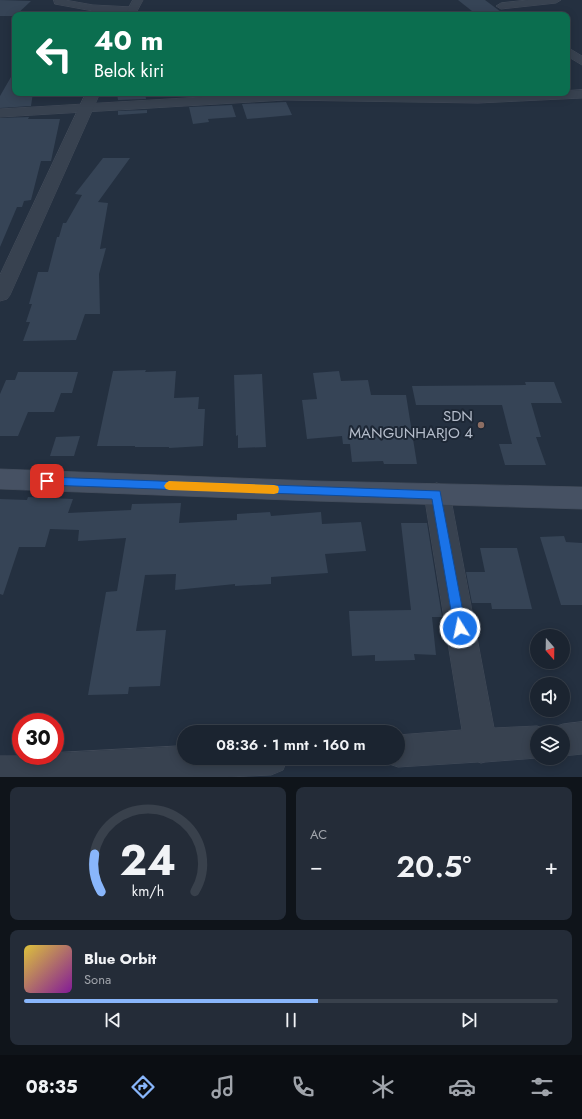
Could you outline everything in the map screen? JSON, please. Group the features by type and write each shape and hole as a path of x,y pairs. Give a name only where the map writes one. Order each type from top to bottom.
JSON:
{"main road":[{"path":"0,479 582,498"}],"street":[{"path":"59,0 59,2 93,8 131,12 138,0"},
{"path":"491,0 509,12"},
{"path":"500,6 556,0"},
{"path":"570,53 582,61"},
{"path":"570,95 582,94"},
{"path":"0,113 90,100 285,96 478,99 540,96"},
{"path":"0,295 90,100"},
{"path":"437,494 481,747"},
{"path":"570,739 582,738"},
{"path":"405,751 481,747 530,743"},
{"path":"0,773 177,763"}],"building":[{"path":"0,0 31,1 19,12 12,12 12,16 0,16"},
{"path":"458,0 485,0 501,12 473,12"},
{"path":"12,75 12,96 33,96 31,106 0,108 0,96"},
{"path":"117,96 146,96 146,99 118,100"},
{"path":"286,102 292,115 247,119 242,104"},
{"path":"232,105 236,117 208,119 209,122 193,124 189,107"},
{"path":"147,110 147,113 118,115 118,111"},
{"path":"29,117 28,119 60,119 51,161 41,161 31,200 24,201 22,207 17,207 0,247 0,118"},
{"path":"103,158 130,158 98,202 108,203 100,249 106,248 99,274 100,314 85,314 76,340 23,341 30,322 26,322 32,304 29,304 38,272 48,272 57,237 59,237 63,223 66,223 82,195 75,194"},
{"path":"146,370 145,372 176,371 174,398 199,397 198,409 205,409 203,446 169,448 97,446 113,371"},
{"path":"339,371 341,381 368,380 371,395 406,395 417,464 384,464 383,461 352,462 350,444 343,444 342,436 307,439 302,400 317,399 313,373"},
{"path":"18,372 78,372 72,393 61,393 54,412 28,412 18,436 0,436 0,394 6,380 15,380"},
{"path":"262,374 266,447 238,448 238,435 236,436 234,375"},
{"path":"525,382 554,382 562,403 531,403 541,437 536,437 546,465 505,465 499,444 512,444 502,405 416,405 412,386 526,385"},
{"path":"80,436 74,456 50,456 56,437"},
{"path":"28,497 73,499 68,513 131,510 132,504 181,503 179,523 237,520 237,514 270,512 271,516 321,512 322,524 361,522 366,551 325,554 328,573 271,577 271,584 235,586 235,584 175,590 176,574 145,575 136,631 166,630 160,686 129,687 128,694 88,695 106,592 117,591 126,538 78,541 79,530 50,529 45,547 19,547 3,595 0,594 0,499 27,500"},
{"path":"401,523 427,523 442,617 432,617 436,655 414,654 415,660 375,661 375,655 352,656 349,611 411,610"},
{"path":"564,536 566,542 582,543 582,605 561,605 540,537"},
{"path":"480,548 517,548 532,609 492,609 491,603 472,603 466,572 485,572"}],"slow traffic":[{"path":"169,486 274,489"}],"place":[{"name":"SDN MANGUNHARJO 4","path":"481,425"}],"route":[{"path":"47,481 437,494 460,628"}]}
